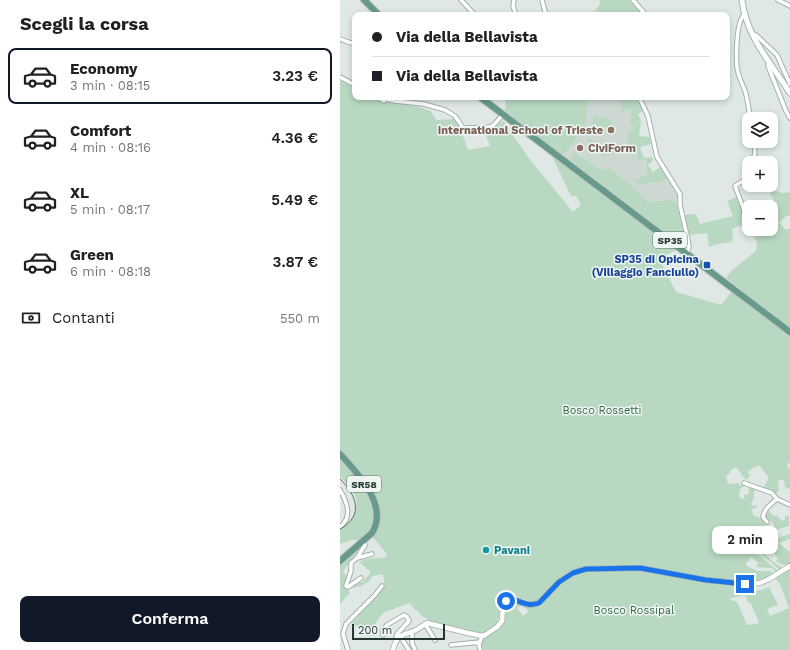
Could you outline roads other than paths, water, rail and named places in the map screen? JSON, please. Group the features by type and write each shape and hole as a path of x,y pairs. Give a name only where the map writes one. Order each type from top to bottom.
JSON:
{"main road":[{"path":"364,0 372,12"},
{"path":"742,0 744,15 751,34 790,93"},
{"name":"SP35","path":"484,100 790,332"},
{"name":"SR58","path":"340,454 361,478 372,496 378,516 376,527 372,533 340,561"}],"street":[{"path":"460,0 472,12"},
{"path":"514,0 513,6 515,12"},
{"path":"542,0 545,12"},
{"path":"633,0 643,12"},
{"path":"778,0 790,6"},
{"path":"744,15 741,19 739,27 737,67 747,98 749,112"},
{"path":"751,34 756,35 777,55 790,84"},
{"path":"340,39 352,43"},
{"path":"769,62 768,66 790,118"},
{"path":"340,77 352,83"},
{"path":"399,100 424,104 445,110 455,116 463,128 488,128 492,126 503,114"},
{"path":"640,100 648,116 657,157 680,194 680,205 689,247 687,253"},
{"path":"742,182 735,186 742,205"},
{"path":"744,483 772,493 777,500 790,505"},
{"path":"340,490 348,508 347,519 340,526"},
{"path":"767,522 763,515 769,506 777,500"},
{"path":"361,578 348,587 346,586 352,563 365,546 363,542"},
{"path":"357,558 372,554"},
{"path":"398,638 425,624 430,623 482,636 500,624 503,619 504,603 507,600 512,599 527,604 539,603 559,582 573,573 583,569 640,568 706,580 749,584 760,583 790,566"},
{"path":"348,650 343,634 346,624 373,598 382,586"},
{"path":"383,635 383,630 387,625 404,615 407,617 409,621 397,634 396,636 398,638 393,650"},
{"path":"425,624 435,640"},
{"path":"412,631 412,643 414,650"},
{"path":"480,650 479,645 482,636"},
{"path":"398,638 409,650"},
{"path":"451,645 480,642"}],"tram line":[{"path":"340,479 350,491 354,498 355,505 353,518 348,524 340,529"}],"place":[{"name":"International School of Trieste","path":"611,130"},
{"name":"CiviForm","path":"580,148"},
{"name":"SP35 di Opicina (Villaggio Fanciullo)","path":"707,265"},
{"name":"Pavani","path":"486,550"}],"park label":[{"name":"Bosco Rossetti","path":"602,410"},
{"name":"Bosco Rossipal","path":"634,610"}]}
